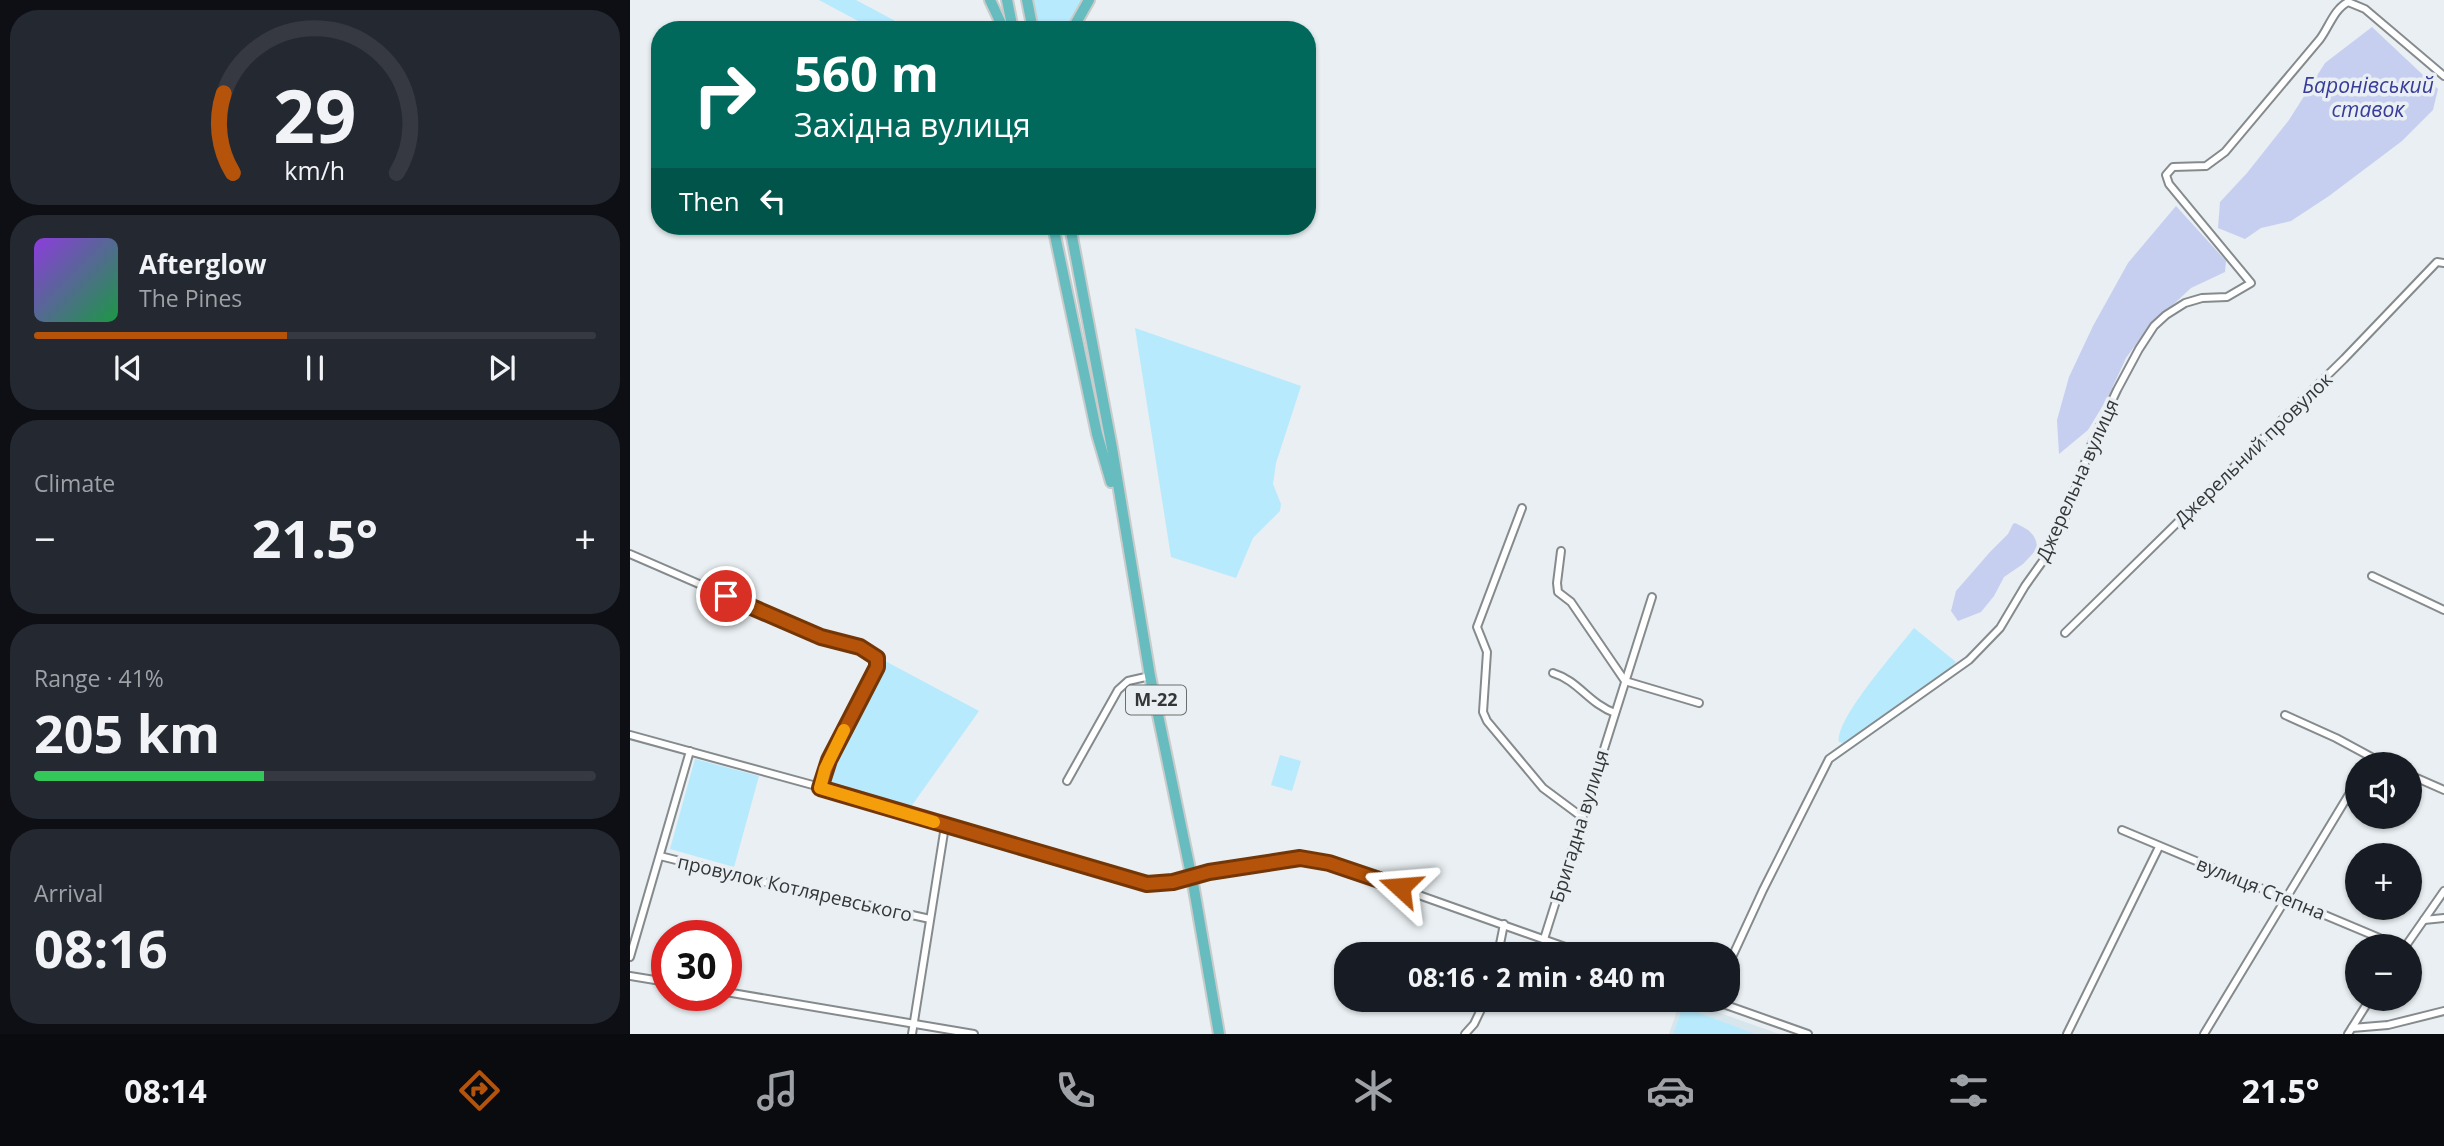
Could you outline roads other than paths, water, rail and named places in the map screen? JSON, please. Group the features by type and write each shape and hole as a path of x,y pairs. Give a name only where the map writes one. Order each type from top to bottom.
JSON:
{"highway":[{"path":"990,0 1000,21"},
{"path":"1007,0 1011,21"},
{"path":"1027,0 1031,21"},
{"path":"1077,21 1088,0"},
{"name":"М-22","path":"1055,235 1097,434 1123,522"},
{"name":"М-22","path":"1072,235 1150,676 1191,877 1219,1034"}],"street":[{"name":"Джерельна вулиця","path":"1739,942 1829,759 1969,660 2000,628 2050,551 2102,422 2139,349 2154,327 2166,315 2185,303 2202,298 2227,297 2251,284 2169,184 2166,175 2173,167 2206,166 2225,152 2320,40 2333,21 2337,9 2348,2 2365,9 2444,76"},
{"name":"Джерельний провулок","path":"2066,633 2440,263"},
{"path":"1522,508 1477,627 1488,652 1483,712 1487,721 1543,788 1582,817"},
{"path":"1562,551 1558,592 1571,602 1625,681 1699,703"},
{"path":"630,554 821,637 860,647 874,654 877,667 829,760 820,788"},
{"path":"2372,576 2444,610"},
{"name":"Бригадна вулиця","path":"1544,939 1652,597"},
{"path":"1553,673 1568,678 1595,704 1615,713"},
{"path":"1067,781 1118,690 1128,681 1150,676"},
{"path":"2285,715 2363,752"},
{"path":"630,735 1147,884 1161,884 1288,858 1310,859 1348,869 1552,942"},
{"path":"630,957 690,751"},
{"path":"2422,780 2444,790"},
{"path":"2204,1034 2345,801"},
{"path":"912,1034 945,826"},
{"name":"вулиця Степна","path":"2122,830 2373,934"},
{"path":"2067,1034 2159,847"},
{"name":"провулок Котляревського","path":"660,856 930,919"},
{"path":"2413,934 2444,891"},
{"path":"2424,920 2444,918"},
{"path":"1500,942 1504,924"},
{"path":"630,976 651,979"},
{"path":"742,995 974,1034"},
{"path":"1740,1010 1808,1034"},
{"path":"2350,1031 2362,1011"},
{"path":"2350,1031 2444,1011"},
{"path":"1465,1034 1480,1012"}],"water":[{"name":"Баронівський ставок","path":"2372,27 2438,89 2433,110 2402,141 2291,221 2261,228 2245,239 2218,228 2220,202 2289,120 2325,63"},
{"path":"2176,206 2226,261 2225,272 2191,288 2147,329 2126,358 2108,397 2088,430 2059,454 2057,420 2069,377 2093,326 2128,263"},
{"path":"2015,523 2031,533 2037,549 2023,564 2004,577 1981,612 1958,621 1951,611 1956,591"}]}
